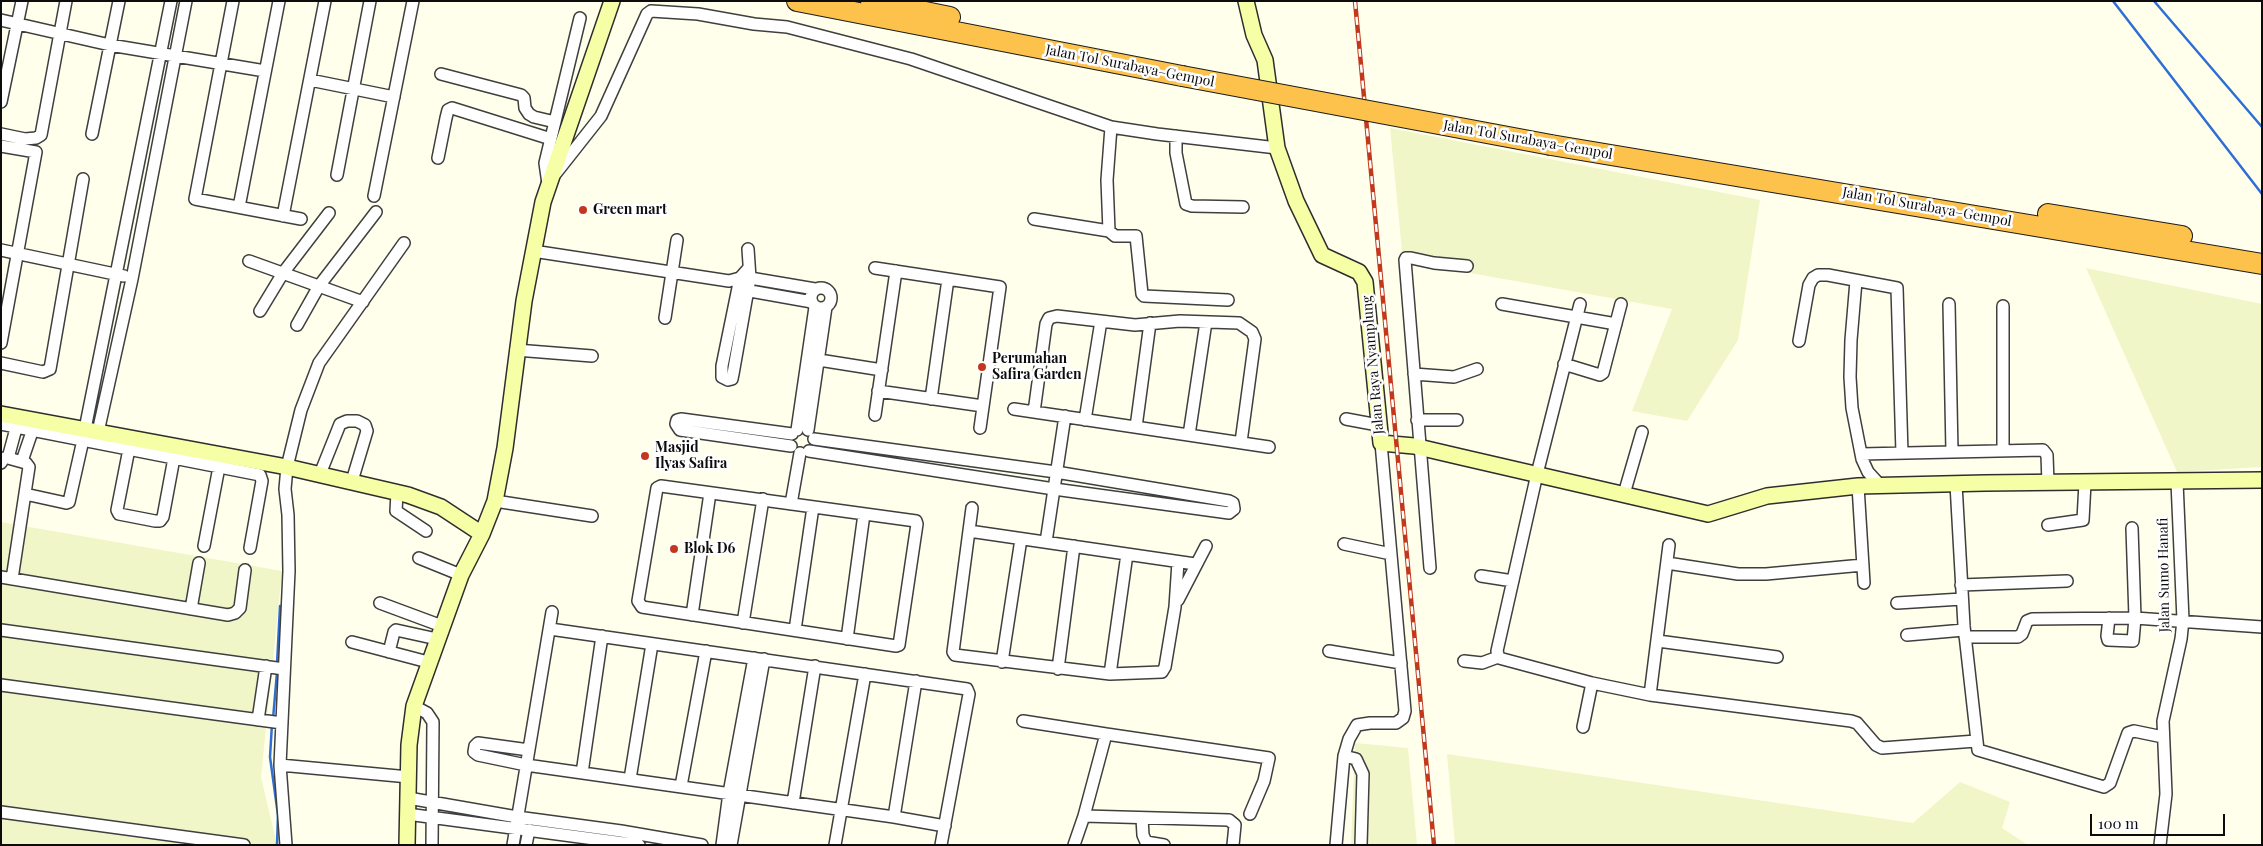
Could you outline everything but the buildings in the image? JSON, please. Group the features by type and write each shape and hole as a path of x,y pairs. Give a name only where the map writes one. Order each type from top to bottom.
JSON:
{"highway":[{"name":"Jalan Tol Surabaya–Gempol","path":"797,1 1183,69 1552,139 2262,264"},
{"name":"Jalan Tol Surabaya–Gempol","path":"871,1 1183,69"},
{"name":"Jalan Tol Surabaya–Gempol","path":"1552,139 2262,250"}],"street":[{"path":"1,102 22,1"},
{"path":"1,134 25,139 36,138 40,135 66,1"},
{"path":"92,134 119,1"},
{"path":"89,434 117,274 171,1"},
{"path":"25,494 66,503 70,502 132,279 186,1"},
{"path":"233,1 195,200 301,219"},
{"path":"239,207 278,1"},
{"path":"283,216 325,1"},
{"path":"337,174 370,1"},
{"path":"374,196 413,1"},
{"path":"407,845 409,745 414,706 428,662 461,575 482,534 495,501 505,448 516,350 533,251 548,184 612,1"},
{"name":"Jalan Raya Nyamplung","path":"1246,1 1254,35 1264,60 1277,148 1296,200 1319,251 1324,257 1359,272 1365,282 1406,708 1404,718 1396,723 1370,722 1355,730 1344,756"},
{"path":"548,184 601,116 647,14 651,11 698,14 754,24 787,27 911,59 1111,127 1277,148"},
{"path":"548,184 545,163 580,18"},
{"path":"1,20 110,45 265,71"},
{"path":"441,74 521,95 524,98 525,108 529,114 555,122"},
{"path":"310,80 394,97"},
{"path":"438,158 446,118 450,109 551,139"},
{"path":"1109,231 1106,180 1111,127"},
{"path":"1174,136 1186,204 1192,206 1243,207"},
{"path":"1,146 36,152 19,254 1,343"},
{"path":"1,363 44,372 50,369 83,179"},
{"path":"297,325 319,286 376,212"},
{"path":"260,311 282,273 329,213"},
{"path":"1034,219 1109,231 1115,236 1134,235 1138,238 1144,296 1228,300"},
{"path":"665,318 677,240"},
{"path":"286,845 280,765 280,723 290,553 285,489 287,467 301,410 312,378 328,349 404,243"},
{"path":"742,281 733,374 732,379 728,380 722,377 722,366 748,249"},
{"path":"1,250 117,274 132,279"},
{"path":"533,251 671,272 815,289 824,288 831,294 830,304 817,305 742,281"},
{"path":"1430,568 1405,259 1411,258 1434,263 1467,266"},
{"path":"249,261 363,302"},
{"path":"876,268 1000,287 980,428"},
{"path":"875,415 896,272"},
{"path":"1799,341 1812,278 1818,275 1828,275 1897,288 1902,453"},
{"path":"931,398 948,279"},
{"path":"1856,281 1850,376 1854,418 1861,454 1868,472 1880,485"},
{"path":"802,440 820,360 817,305 810,297 815,289"},
{"path":"1502,304 1616,324"},
{"path":"1498,657 1497,651 1537,474 1580,304"},
{"path":"1564,364 1600,375 1603,373 1621,304"},
{"path":"1949,304 1952,452"},
{"path":"792,504 802,440 817,305"},
{"path":"2003,306 2004,451"},
{"path":"1034,412 1047,320 1057,316 1135,324 1206,322 1242,324 1253,333 1255,339 1241,442"},
{"path":"1086,420 1101,321"},
{"path":"1188,435 1206,322"},
{"path":"1136,427 1150,323"},
{"path":"516,350 592,356"},
{"path":"820,360 882,370"},
{"path":"1414,374 1454,377 1477,369"},
{"path":"878,391 983,406"},
{"path":"1014,410 1269,447"},
{"path":"1,414 18,422 287,467 352,481 422,499 441,507 482,534"},
{"path":"1046,542 1065,416"},
{"path":"802,440 680,430 676,424 677,420 681,419 802,440 1054,489 1230,513 1233,511 1234,506 1229,501 1056,472 802,440"},
{"path":"1346,419 1378,425"},
{"path":"1417,420 1457,420"},
{"path":"320,474 340,424 347,421 356,421 365,425 367,431 352,481"},
{"path":"1,424 18,422"},
{"path":"18,422 4,460 22,462 29,467 25,494 6,578 228,615 235,613 240,608 245,570"},
{"path":"22,462 34,425"},
{"path":"1624,494 1642,432"},
{"path":"89,434 129,449 260,475 262,477 250,548"},
{"path":"1381,443 1420,448 1708,514 1767,496 1858,486 2262,480"},
{"path":"129,449 117,510 119,514 160,521 163,517 174,458"},
{"path":"1861,454 2043,450 2047,455 2048,483"},
{"path":"204,546 218,468"},
{"name":"Jalan Sumo Hanafi","path":"2160,845 2166,786 2162,737 2166,701 2181,639 2183,620 2177,482"},
{"path":"2048,525 2082,520 2085,483"},
{"path":"1956,484 1962,599 1976,748 1980,752 2104,787 2111,781 2128,733 2134,731 2162,737"},
{"path":"1858,486 1864,583"},
{"path":"658,487 763,499 914,520 917,524 899,645 847,639 645,608 638,601 658,487"},
{"path":"397,493 396,511 426,531"},
{"path":"692,615 710,493"},
{"path":"743,623 763,499"},
{"path":"495,501 592,516"},
{"path":"795,630 814,507"},
{"path":"972,508 953,654 1002,662 1110,674 1155,673 1164,670 1175,607 1178,562"},
{"path":"847,639 864,514"},
{"path":"2109,618 2108,638 2131,642 2134,639 2132,528"},
{"path":"969,531 1195,564"},
{"path":"1002,662 1021,539"},
{"path":"1344,544 1391,554"},
{"path":"1650,695 1670,545"},
{"path":"1058,669 1074,546"},
{"path":"1175,607 1195,564 1206,546"},
{"path":"1110,674 1127,554"},
{"path":"419,558 461,575"},
{"path":"191,609 199,563"},
{"path":"1667,563 1738,574 1766,574 1863,566"},
{"path":"1481,576 1513,581"},
{"path":"1961,585 2067,581"},
{"path":"1897,603 1962,599"},
{"path":"380,604 439,632"},
{"path":"513,845 552,612"},
{"path":"1907,635 1965,634 2018,637 2022,634 2026,621 2032,619 2135,618 2262,627"},
{"path":"550,629 966,689 969,692 942,845"},
{"path":"1,630 284,669"},
{"path":"388,652 396,630 439,632"},
{"path":"582,773 602,636"},
{"path":"1658,640 1777,657"},
{"path":"352,642 428,662"},
{"path":"630,779 652,644"},
{"path":"681,786 706,651"},
{"path":"1329,651 1401,663"},
{"path":"1464,661 1482,663 1498,657 1592,683 1650,695 1853,721 1876,745 1882,748 1976,741"},
{"path":"734,794 731,845 722,845 734,794 759,658"},
{"path":"792,803 815,666"},
{"path":"262,720 268,667"},
{"path":"835,845 865,674"},
{"path":"894,816 916,681"},
{"path":"1583,727 1592,683"},
{"path":"1,685 280,723"},
{"path":"414,706 427,714 433,722 434,802 432,845"},
{"path":"1023,721 1264,757 1270,760 1264,782 1250,814"},
{"path":"1074,845 1084,816 1106,734"},
{"path":"528,750 478,743 475,746 476,755 526,766 894,816 945,826"},
{"path":"1336,845 1344,756 1356,759 1363,774 1361,845"},
{"path":"280,765 409,777"},
{"path":"408,798 434,802 517,823 528,830 639,845"},
{"path":"1,812 244,845"},
{"path":"407,814 433,818 621,831 702,845"},
{"path":"1084,816 1142,827 1228,820 1235,829 1233,845"},
{"path":"1142,827 1146,842 1164,845"},
{"path":"526,845 528,830"},
{"path":"620,843 621,831"}],"green space":[{"path":"1390,128 1760,200 1738,340 1687,421 1632,411 1672,309 1403,261"},
{"path":"2086,268 2262,304 2262,467 2177,472"},
{"path":"1,522 282,571 261,777 277,845 1,845"},
{"path":"1355,743 1408,748 1417,845 1351,845"},
{"path":"1447,754 1913,823 1960,782 2010,802 2002,828 2028,845 1455,845"}],"waterway":[{"path":"2113,1 2262,194"},
{"path":"2154,1 2262,127"},
{"path":"277,664 280,606"},
{"path":"273,719 277,672"},
{"path":"272,724 270,757 278,815 277,845"}],"railway":[{"path":"1355,1 1434,845"}],"place":[{"name":"Green mart","path":"583,210"},
{"name":"Perumahan Safira Garden","path":"982,367"},
{"name":"Masjid Ilyas Safira","path":"645,456"},
{"name":"Blok D6","path":"674,549"}]}
